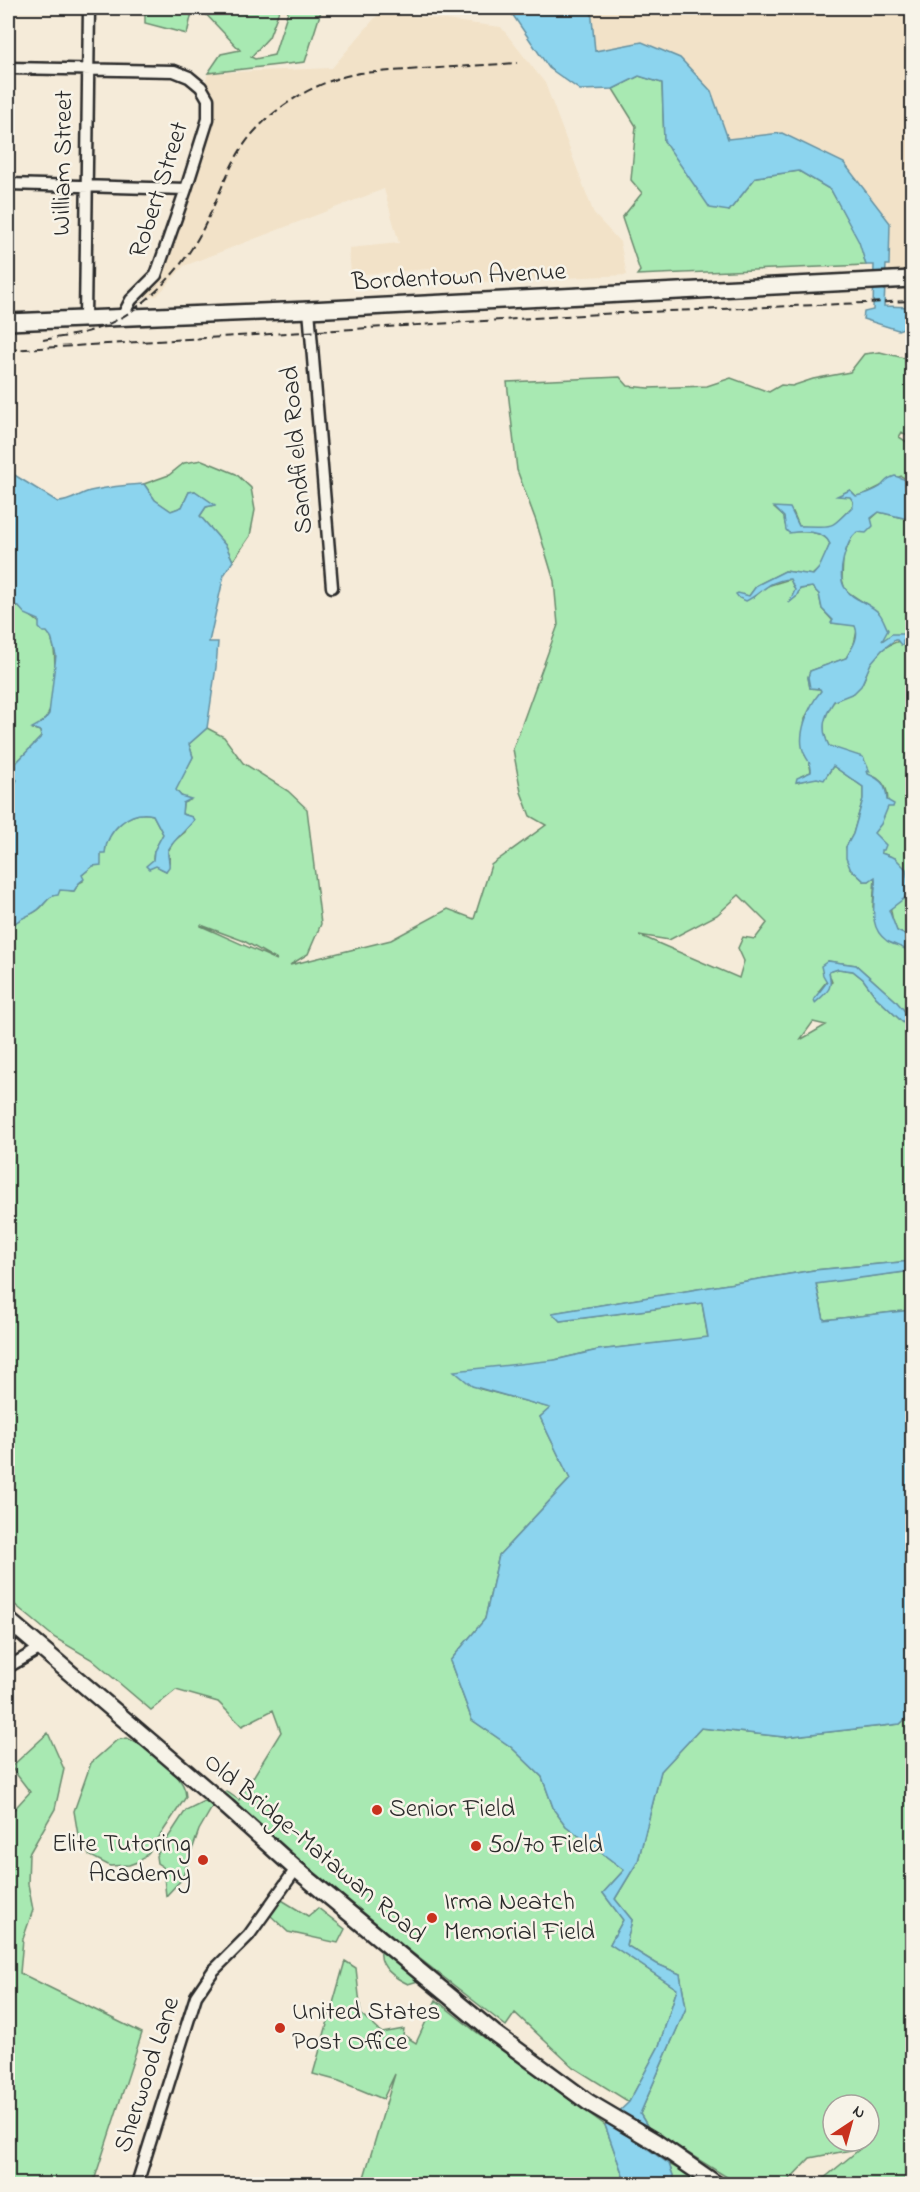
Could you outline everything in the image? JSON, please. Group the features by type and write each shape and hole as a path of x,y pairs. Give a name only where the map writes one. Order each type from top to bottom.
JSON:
{"main road":[{"name":"Bordentown Avenue","path":"8,322 309,310 912,279"},
{"name":"Old Bridge-Matawan Road","path":"12,1623 296,1869 494,2032 583,2098 654,2141 716,2184"}],"street":[{"name":"William Street","path":"85,319 89,8"},
{"path":"8,68 88,70"},
{"name":"Robert Street","path":"88,70 174,71 189,76 201,87 208,100 208,119 156,275 131,300 122,317"},
{"path":"8,184 186,189"},
{"name":"Sandfield Road","path":"309,310 332,586"},
{"path":"8,1642 12,1623"},
{"path":"8,1667 41,1648"},
{"name":"Sherwood Lane","path":"137,2184 196,1996 213,1971 249,1935 296,1869"}],"shaded area":[{"path":"591,8 912,8 912,280 889,281 890,223 781,133 728,140 711,91 642,42 595,51"},
{"path":"380,12 501,27 545,83 594,214 620,242 627,275 437,284 430,269 351,275 349,248 399,243 384,189 184,266 157,296 129,297 150,279 203,126 204,88 208,73 332,68"}],"green space":[{"path":"145,8 193,8 187,34 145,23"},
{"path":"200,8 280,8 269,37 251,57 255,59 274,55 289,8 322,8 305,62 208,73 221,54 240,50"},
{"path":"639,76 662,83 664,141 729,211 756,177 799,171 831,190 860,242 866,265 637,275 640,271 622,218 642,193 631,180 636,126 613,89"},
{"path":"912,349 912,440 902,432 899,437 912,445 912,482 901,476 863,495 856,496 850,490 839,496 850,496 853,506 833,526 822,528 799,526 793,512 775,509 784,517 789,532 812,532 827,539 830,544 820,568 812,575 785,571 757,585 749,596 736,594 754,597 767,586 790,579 795,590 790,601 796,597 800,589 812,587 819,594 822,609 833,621 832,623 855,625 857,631 854,644 846,658 810,671 808,677 810,688 821,691 805,718 805,755 809,760 811,772 801,776 797,782 828,774 833,766 863,787 863,799 853,834 846,847 850,868 864,881 869,881 875,876 873,907 912,954 912,1015 909,1016 895,1000 856,965 828,961 827,981 818,992 832,982 828,972 838,969 853,971 863,979 876,997 912,1031 912,1261 814,1270 553,1313 560,1321 702,1303 708,1338 598,1350 555,1360 481,1389 551,1408 540,1417 570,1479 499,1555 485,1619 450,1661 472,1720 511,1747 542,1777 554,1810 566,1826 624,1870 603,1893 623,1920 610,1944 677,1989 659,2046 629,2102 573,2067 515,2013 506,2026 410,1951 222,1796 226,1791 239,1800 281,1732 273,1710 242,1726 218,1702 176,1690 151,1710 91,1659 55,1638 8,1599 8,963 10,956 8,935 14,923 42,907 57,891 74,891 83,881 82,875 100,860 101,853 105,852 115,829 128,818 144,814 153,815 163,834 153,860 166,871 170,860 168,851 174,841 185,832 191,817 182,814 183,803 190,800 175,790 193,757 189,744 207,728 224,737 243,763 288,791 307,809 321,924 308,954 290,965 391,940 448,909 474,919 491,865 546,825 530,816 521,792 513,749 558,625 554,581 536,521 517,470 507,382 620,377 628,386 648,388 707,386 731,378 769,392 781,385 792,386 813,379 850,372 864,354 880,352 904,358","holes":["739,895 767,923 755,939 743,937 738,948 744,961 739,978 639,935 669,940 717,915","201,926 244,941 277,960","813,1022 826,1025 800,1040"]},
{"path":"202,460 236,474 251,488 255,510 250,536 233,561 226,546 200,516 206,507 214,505 195,491 189,492 182,507 171,511 155,500 144,484 169,475 184,463"},
{"path":"879,512 912,520 912,938 897,931 893,922 890,895 895,858 881,853 873,833 885,812 888,797 886,790 877,778 869,775 845,755 829,746 824,728 827,710 836,700 860,686 875,656 891,644 911,638 881,641 879,613 845,590 842,579 843,558 852,536"},
{"path":"8,605 18,606 48,632 53,645 55,663 54,685 48,715 33,729 40,731 41,737 17,762 18,780 8,796"},
{"path":"912,1271 912,1310 824,1320 816,1283"},
{"path":"912,1713 912,2184 817,2184 855,2153 881,2153 881,2093 821,2093 821,2153 836,2153 810,2158 785,2184 738,2184 649,2129 640,2114 686,2008 680,1974 657,1964 626,1945 632,1920 615,1899 638,1861 661,1771 701,1728 784,1737 900,1724"},
{"path":"48,1733 64,1769 55,1809 29,1854 28,1884 33,1910 23,1939 20,1973 142,2033 93,2184 8,2184 8,1816 30,1792 11,1767"},
{"path":"127,1738 164,1762 179,1779 186,1797 149,1852 140,1861 129,1865 110,1866 89,1855 78,1835 74,1811 91,1763 117,1740"},
{"path":"208,1799 214,1804 199,1830 182,1879 166,1896 163,1867 157,1863 156,1856 186,1810"},
{"path":"280,1899 308,1916 318,1908 345,1929 338,1943 288,1932 270,1915"},
{"path":"384,1951 412,1973 418,1981 408,1984 398,1979 385,1967 381,1957 381,1952"},
{"path":"345,1961 356,1968 361,2014 382,2033 404,2029 401,2048 405,2036 416,2043 436,2000 605,2125 626,2184 362,2184 395,2074 383,2099 339,2081 313,2074"},
{"path":"669,2164 695,2178 702,2184 676,2184"}],"water":[{"path":"508,8 591,8 595,51 642,42 680,58 711,91 728,139 782,133 844,163 890,223 889,265 886,265 884,306 912,307 912,325 898,330 863,319 864,312 873,310 874,265 866,265 859,242 831,190 799,171 756,177 729,211 710,208 664,141 662,83 639,76 613,89 580,90 549,68"},
{"path":"8,471 58,502 67,501 86,492 144,484 155,500 171,511 182,507 189,492 195,491 215,505 206,507 200,516 226,546 233,561 224,575 209,642 218,642 207,728 189,744 193,757 176,790 181,796 191,799 183,803 182,814 194,820 169,848 169,867 166,871 156,866 149,869 146,866 153,860 154,851 163,834 153,815 144,814 128,818 115,829 110,837 105,853 101,853 101,865 93,866 82,875 84,879 74,891 60,890 58,895 51,897 39,909 16,922 8,935 8,796 17,780 11,778 17,762 41,737 40,731 32,728 43,722 49,714 56,655 51,637 39,628 39,620 25,614 18,606 8,605"},
{"path":"895,476 912,482 912,520 879,512 871,518 873,526 866,533 857,532 849,543 842,567 842,582 848,592 882,617 888,630 882,641 892,634 908,634 911,638 903,640 903,645 895,640 882,650 871,663 861,686 854,693 834,701 828,712 824,728 829,746 863,757 870,772 867,771 868,774 877,778 886,790 887,800 894,804 893,807 888,807 881,824 874,833 886,845 881,853 895,858 906,869 909,885 906,897 889,910 897,931 912,938 912,954 880,935 874,920 875,877 864,881 850,868 846,858 846,847 853,834 863,799 863,787 833,766 824,780 817,778 796,782 797,778 811,772 802,748 802,739 808,713 821,691 810,688 808,677 810,671 846,658 856,638 855,626 831,623 833,620 822,609 819,594 812,587 800,589 789,603 795,590 790,579 775,582 746,601 736,594 749,596 757,585 785,571 813,575 819,568 830,544 827,539 818,534 789,533 786,530 784,517 774,507 790,508 799,526 829,526 853,506 850,497 837,496 850,490 856,496 865,494"},
{"path":"828,961 856,965 895,1000 909,1016 912,1015 912,1031 876,997 863,979 853,971 838,969 829,972 830,987 815,1003 814,999 827,982 821,966"},
{"path":"912,1261 912,1271 816,1284 824,1320 912,1310 912,1713 900,1724 784,1737 701,1728 661,1771 638,1861 615,1899 632,1920 626,1945 657,1964 680,1974 686,2008 640,2114 649,2129 641,2144 669,2164 676,2184 626,2184 605,2125 629,2102 659,2046 677,1989 610,1944 623,1920 603,1893 624,1870 566,1826 554,1810 542,1777 511,1747 472,1720 450,1661 485,1619 499,1555 570,1479 540,1417 550,1408 472,1386 454,1371 555,1360 598,1350 708,1337 702,1303 560,1321 552,1313 814,1270"}],"railway":[{"path":"43,340 83,333 110,323 138,307 162,285 183,261 199,236 243,146 266,120 295,98 327,82 360,73 517,63"},
{"path":"8,350 599,314 912,301"}],"place":[{"name":"Senior Field","path":"377,1810"},
{"name":"50/70 Field","path":"476,1846"},
{"name":"Elite Tutoring Academy","path":"203,1860"},
{"name":"Irma Neatch Memorial Field","path":"432,1918"},
{"name":"United States Post Office","path":"280,2028"}]}
